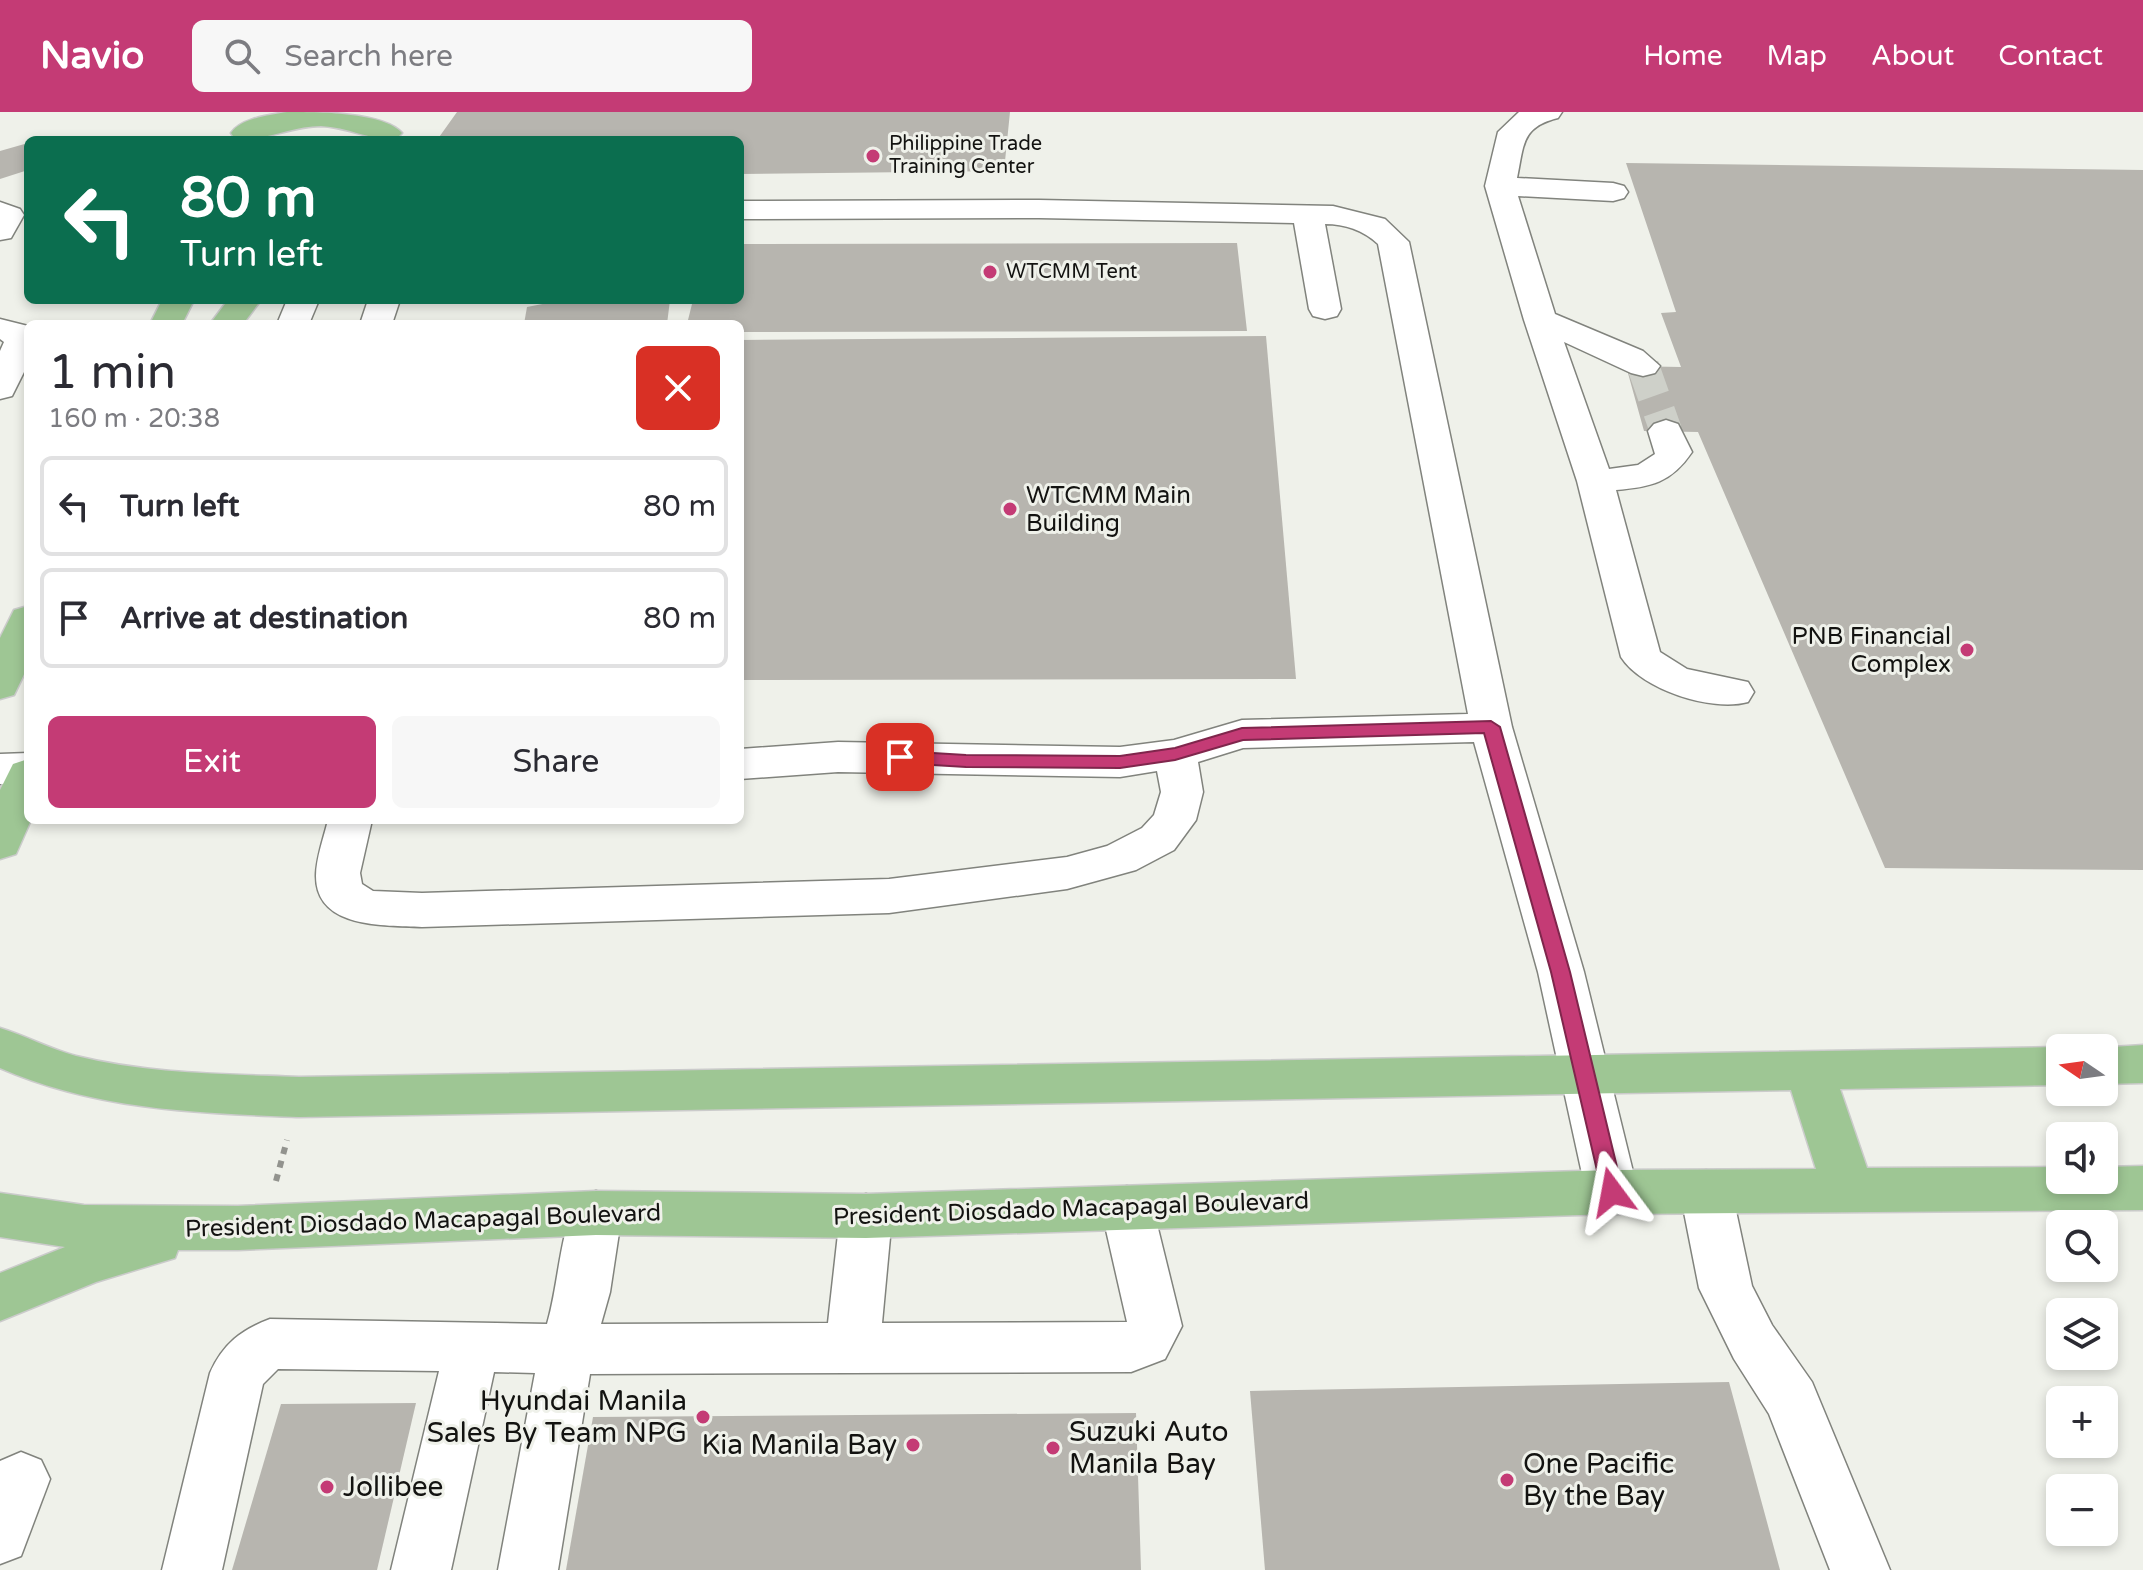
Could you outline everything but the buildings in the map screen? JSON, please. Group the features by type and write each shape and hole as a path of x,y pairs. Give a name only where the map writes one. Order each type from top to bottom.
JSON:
{"main road":[{"path":"248,128 281,119 333,113 391,128"},
{"path":"229,320 242,304"},
{"path":"0,615 24,590"},
{"path":"0,685 24,628"},
{"path":"0,843 24,781"},
{"path":"0,1047 54,1072 117,1086 156,1091 299,1097 2046,1066"},
{"path":"2118,1065 2143,1064"},
{"path":"1809,1069 1848,1190"},
{"name":"President Diosdado Macapagal Boulevard","path":"0,1215 84,1227 250,1228 596,1213 866,1216 1612,1192 2143,1188"},
{"path":"0,1297 120,1251 192,1234 250,1228"}],"lane":[{"path":"1548,112 1533,115 1512,132 1500,186 1540,320 1595,481 1641,657 1655,671 1675,681 1734,692"},
{"path":"744,187 961,184 998,189 1039,209"},
{"path":"1500,186 1613,192"},
{"path":"744,210 1039,209 1308,215 1360,218 1387,233 1393,242 1491,727 1561,972 1612,1192"},
{"path":"1308,215 1325,309"},
{"path":"1540,320 1631,358 1643,366"},
{"path":"0,329 17,333 21,342 0,389"},
{"path":"1595,481 1652,474 1668,464 1674,452 1666,431"},
{"path":"744,764 838,757 1120,762 1175,754 1242,734 1491,727"},
{"path":"349,824 338,873 340,893 365,907 422,910 889,896 1067,873 1120,859 1158,839 1174,820 1182,792 1175,754"},
{"path":"0,769 24,771"},
{"path":"1706,1192 1726,1288 1753,1342 1792,1400 1860,1570"},
{"path":"192,1570 238,1373 253,1355 270,1344 852,1350 1131,1347 1146,1342 1155,1326 1127,1208"},
{"path":"528,1570 567,1349 583,1292 596,1213"},
{"path":"852,1350 866,1216"},
{"path":"421,1570 472,1347"},
{"path":"0,1536 21,1479"}],"path":[{"path":"250,1228 299,1097"}],"tunnel":[{"path":"1643,366 1666,431"}],"place":[{"name":"Philippine Trade Training Center","path":"873,156"},
{"name":"WTCMM Tent","path":"990,272"},
{"name":"WTCMM Main Building","path":"1010,509"},
{"name":"PNB Financial Complex","path":"1967,650"},
{"name":"Hyundai Manila Sales By Team NPG","path":"703,1417"},
{"name":"Kia Manila Bay","path":"913,1445"},
{"name":"Suzuki Auto Manila Bay","path":"1053,1448"},
{"name":"One Pacific By the Bay","path":"1507,1480"},
{"name":"Jollibee","path":"327,1487"}],"route":[{"path":"900,757 966,761 1120,762 1175,754 1242,734 1491,727 1561,972 1612,1192"}]}
